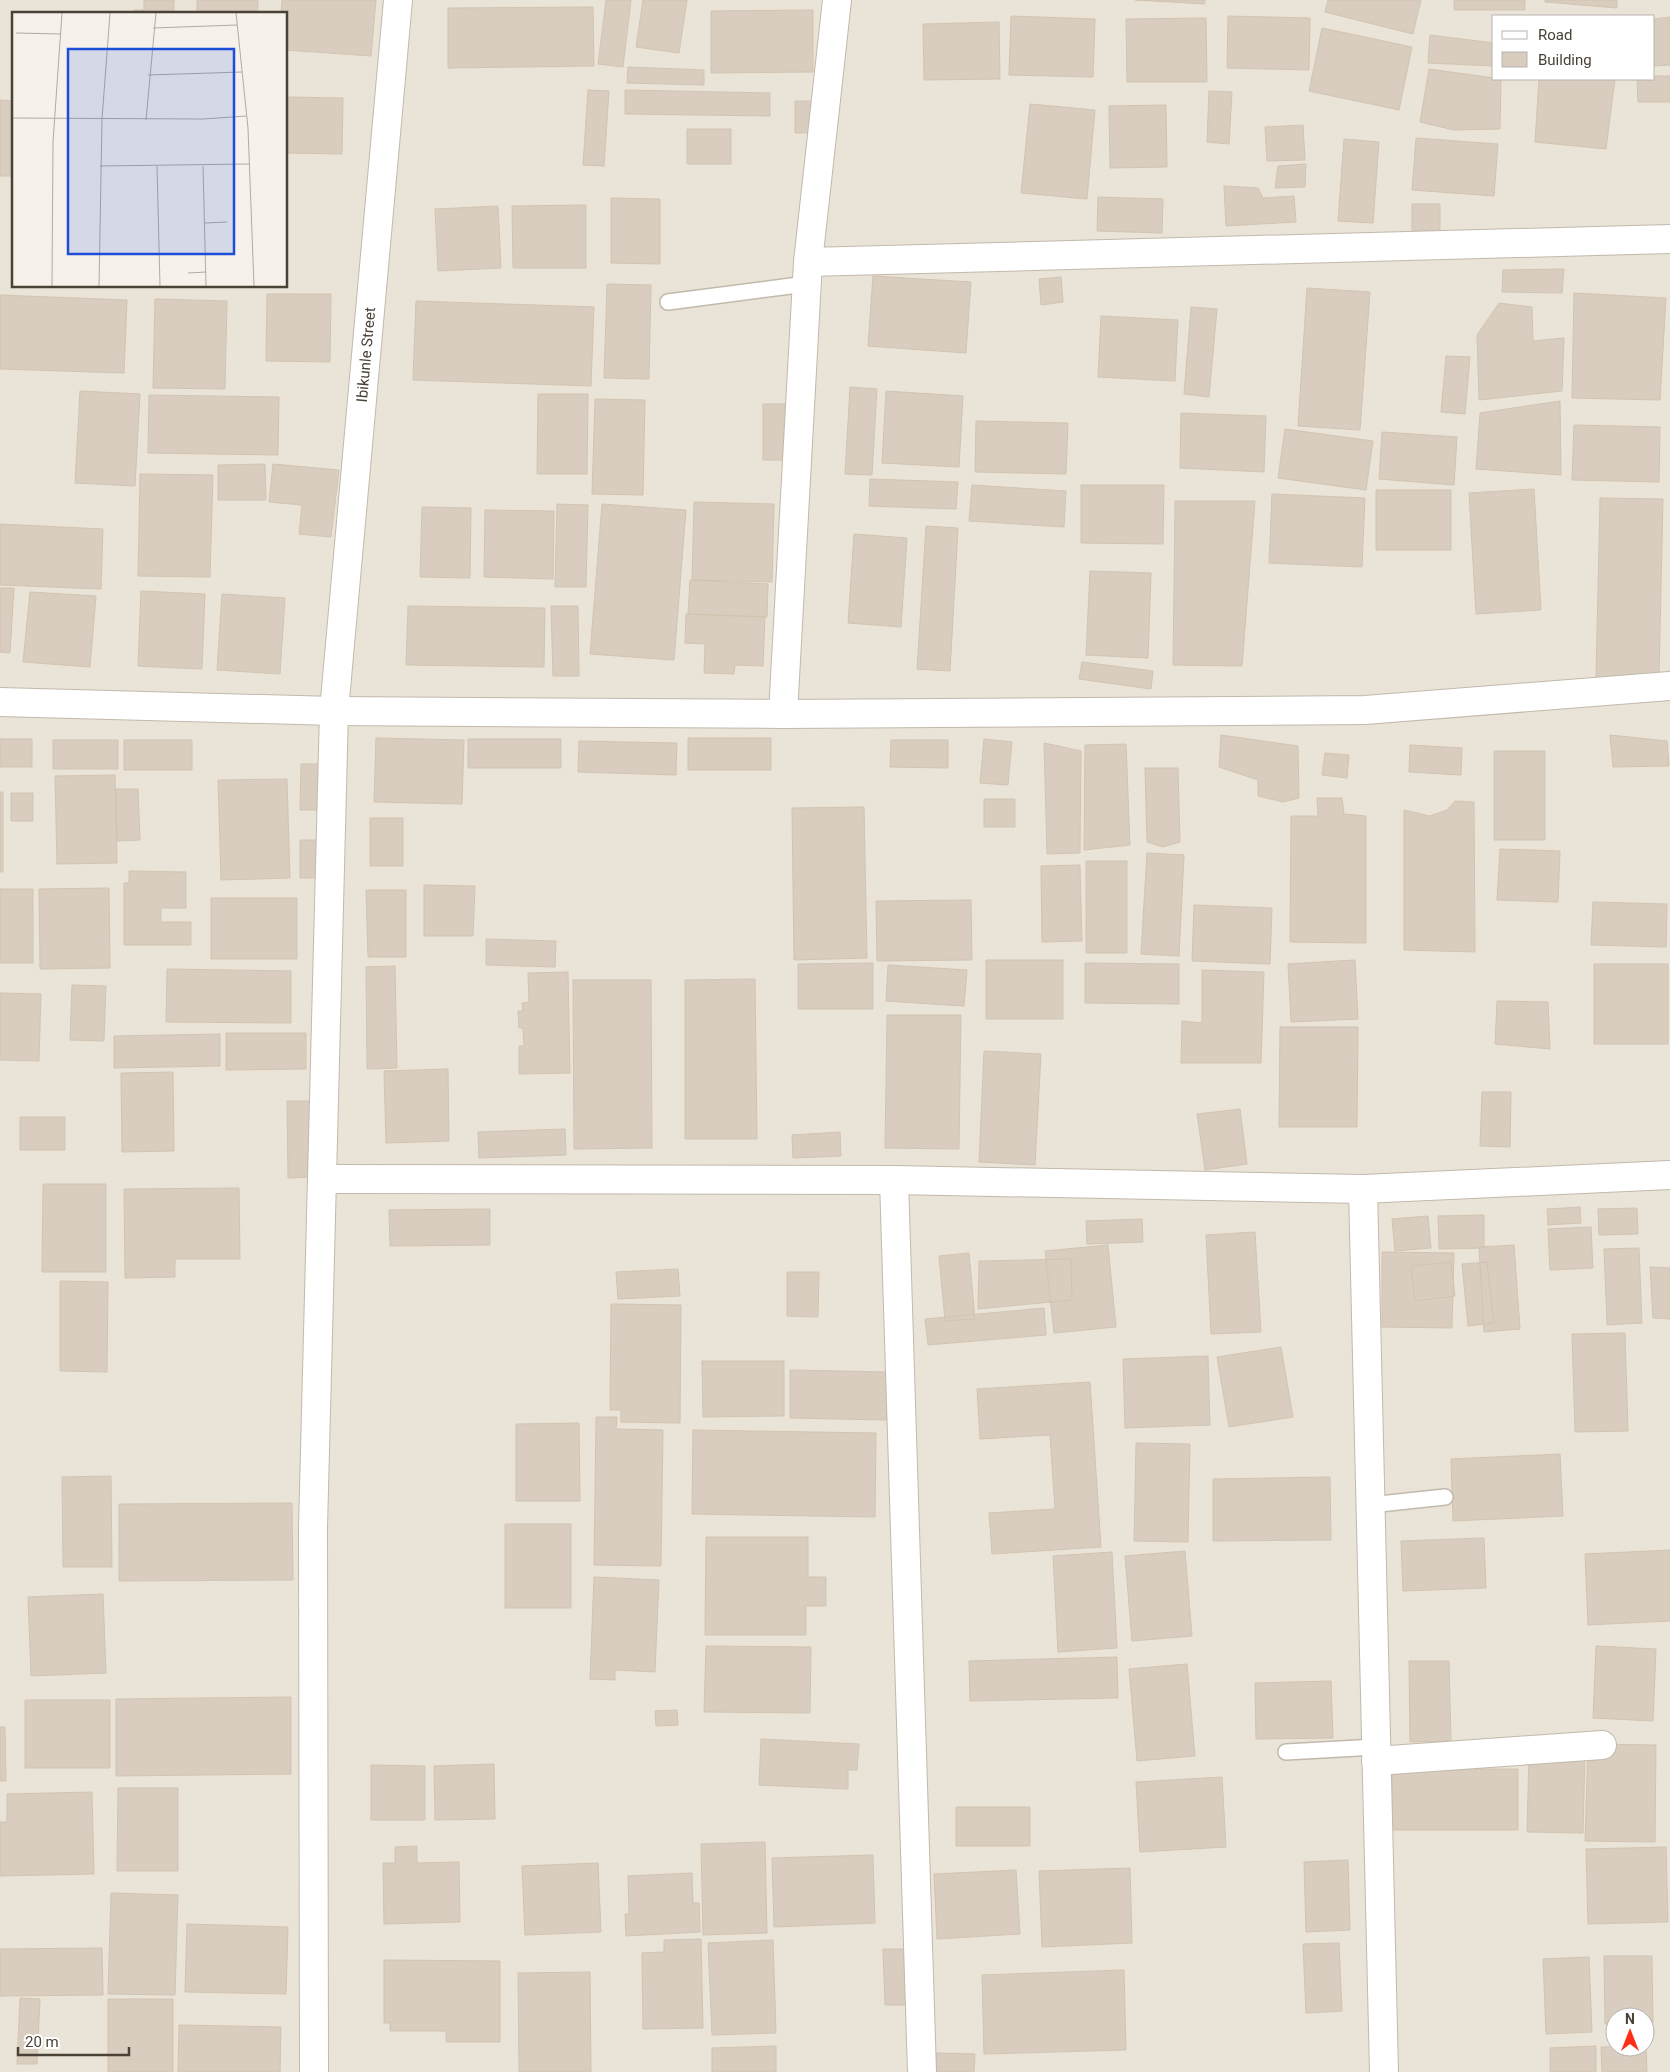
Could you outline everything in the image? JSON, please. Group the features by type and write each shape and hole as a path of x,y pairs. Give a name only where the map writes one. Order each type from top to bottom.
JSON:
{"street":[{"name":"Ibikunle Street","path":"314,2072 313,1528 334,711 398,0"},
{"path":"783,714 807,273 837,0"},
{"path":"807,273 1670,239"},
{"path":"0,702 334,711 783,714 1364,710 1670,686"},
{"path":"322,1179 894,1180 1363,1189 1670,1175"},
{"path":"894,1180 922,2072"},
{"path":"1363,1189 1384,2072"},
{"path":"1376,1754 1602,1745"}],"lane":[{"path":"668,302 807,273"},
{"path":"1370,1505 1445,1497"},
{"path":"1286,1752 1376,1754"}],"shaded area":[{"path":"0,0 1670,0 1670,2072 0,2072"}],"building":[{"path":"144,0 174,0 174,12 134,12 134,10 144,10"},
{"path":"197,0 258,0 258,12 197,12"},
{"path":"282,0 376,0 371,56 288,50 288,12 281,12"},
{"path":"606,0 631,0 623,67 598,64"},
{"path":"643,0 687,0 679,53 636,47"},
{"path":"1135,0 1205,0 1205,4"},
{"path":"1328,0 1421,0 1413,34 1325,12"},
{"path":"1454,0 1525,0 1525,10 1454,10"},
{"path":"1545,0 1617,0 1617,8 1545,2"},
{"path":"593,7 594,66 448,68 448,8"},
{"path":"813,10 813,72 711,73 711,11"},
{"path":"1011,16 1095,19 1093,77 1009,75"},
{"path":"1228,16 1310,18 1309,70 1227,68"},
{"path":"1670,17 1670,65 1655,66 1655,19"},
{"path":"1206,18 1207,82 1127,82 1126,19"},
{"path":"999,22 1000,79 924,80 923,24"},
{"path":"1322,28 1412,47 1399,110 1309,91"},
{"path":"1430,35 1492,43 1492,66 1428,63"},
{"path":"628,67 704,70 704,85 627,83"},
{"path":"1429,69 1501,80 1500,129 1454,130 1420,122"},
{"path":"1655,76 1670,76 1670,102 1638,102 1637,80 1655,80"},
{"path":"1539,80 1615,80 1606,149 1535,142"},
{"path":"588,90 609,91 604,166 583,165"},
{"path":"625,90 770,93 770,116 625,114"},
{"path":"1209,91 1232,92 1229,144 1207,142"},
{"path":"288,97 343,98 342,154 288,153"},
{"path":"0,100 12,101 12,176 0,176"},
{"path":"795,101 822,101 822,133 795,133"},
{"path":"1030,104 1095,110 1087,199 1021,193"},
{"path":"1166,105 1167,167 1110,168 1109,106"},
{"path":"1303,125 1305,160 1267,161 1265,127"},
{"path":"687,129 731,129 731,164 687,164"},
{"path":"1416,138 1498,144 1494,196 1412,190"},
{"path":"1344,139 1379,142 1373,223 1338,221"},
{"path":"1306,164 1305,187 1275,188 1278,166"},
{"path":"1224,186 1258,188 1263,198 1294,196 1296,222 1226,226"},
{"path":"1098,197 1163,199 1162,233 1097,231"},
{"path":"611,198 660,199 660,264 611,263"},
{"path":"1412,204 1440,204 1440,234 1412,234"},
{"path":"586,205 586,268 513,268 512,206"},
{"path":"498,206 501,268 438,271 435,209"},
{"path":"1564,269 1562,293 1502,292 1503,270"},
{"path":"873,276 971,282 966,353 868,346"},
{"path":"1061,277 1063,302 1041,305 1039,279"},
{"path":"607,284 651,285 649,379 604,378"},
{"path":"1307,288 1370,292 1360,430 1298,426"},
{"path":"1574,293 1666,298 1660,400 1572,398"},
{"path":"267,294 331,294 330,362 266,361"},
{"path":"0,295 127,300 124,373 0,369"},
{"path":"155,299 227,301 225,389 153,388"},
{"path":"416,301 594,307 591,386 413,380"},
{"path":"1499,303 1532,307 1533,341 1564,338 1562,391 1479,400 1477,335"},
{"path":"1191,307 1217,309 1209,397 1184,394"},
{"path":"1101,316 1178,320 1175,381 1098,377"},
{"path":"1446,356 1470,357 1465,414 1441,412"},
{"path":"850,387 877,389 872,475 845,474"},
{"path":"80,391 140,394 135,486 75,483"},
{"path":"886,391 963,396 959,467 882,463"},
{"path":"538,394 588,394 587,474 537,474"},
{"path":"149,395 279,397 278,455 148,453"},
{"path":"595,399 645,400 643,495 592,494"},
{"path":"1560,401 1561,475 1476,469 1480,413"},
{"path":"763,404 805,404 805,460 763,460"},
{"path":"1181,413 1266,416 1264,472 1180,468"},
{"path":"976,421 1068,423 1066,474 975,472"},
{"path":"1574,425 1660,427 1659,482 1572,480"},
{"path":"1285,429 1373,441 1366,490 1278,478"},
{"path":"1382,432 1457,437 1454,485 1379,479"},
{"path":"265,464 266,500 218,500 218,465"},
{"path":"273,464 339,470 331,537 299,534 302,505 269,502"},
{"path":"140,474 213,475 210,577 138,576"},
{"path":"870,479 958,482 956,509 869,506"},
{"path":"972,485 1066,491 1064,527 969,521"},
{"path":"1081,485 1164,485 1163,544 1081,543"},
{"path":"1534,489 1541,610 1476,614 1469,493"},
{"path":"1376,490 1451,490 1451,550 1376,550"},
{"path":"1272,494 1365,498 1362,567 1269,563"},
{"path":"1600,498 1663,499 1659,678 1596,677"},
{"path":"1175,501 1255,501 1242,666 1173,665"},
{"path":"694,502 774,504 772,582 692,580"},
{"path":"557,504 588,505 586,587 555,587"},
{"path":"602,504 686,510 674,660 590,654"},
{"path":"422,507 471,508 470,578 420,577"},
{"path":"485,510 554,511 553,579 484,577"},
{"path":"0,524 103,529 101,589 0,585"},
{"path":"926,526 958,528 950,671 917,669"},
{"path":"854,534 907,538 901,627 848,623"},
{"path":"1090,571 1151,573 1148,658 1086,655"},
{"path":"690,580 768,584 767,617 688,614"},
{"path":"0,588 14,588 10,653 0,652"},
{"path":"141,591 205,594 202,669 138,666"},
{"path":"30,592 96,596 90,667 23,662"},
{"path":"222,594 285,598 280,674 217,670"},
{"path":"408,606 545,608 544,667 406,665"},
{"path":"551,606 578,606 579,676 553,676"},
{"path":"686,614 765,617 763,666 735,665 734,674 704,673 705,644 685,643"},
{"path":"1082,662 1153,671 1151,689 1079,679"},
{"path":"1221,735 1298,746 1299,798 1283,802 1258,796 1258,780 1219,767"},
{"path":"1610,735 1667,741 1669,766 1613,767"},
{"path":"376,738 464,740 462,804 374,802"},
{"path":"688,738 771,738 771,770 688,770"},
{"path":"0,739 32,739 32,767 0,767"},
{"path":"468,739 561,739 561,768 468,768"},
{"path":"984,739 1012,742 1008,785 980,783"},
{"path":"53,740 118,740 118,769 53,769"},
{"path":"124,740 192,740 192,770 124,770"},
{"path":"891,740 948,740 948,768 890,767"},
{"path":"579,741 677,743 676,775 578,772"},
{"path":"1044,743 1081,751 1080,853 1047,854"},
{"path":"1126,744 1130,845 1084,850 1085,745"},
{"path":"1410,745 1462,748 1461,775 1409,772"},
{"path":"1494,751 1545,751 1545,840 1494,840"},
{"path":"1325,753 1349,755 1347,778 1322,775"},
{"path":"301,764 324,764 323,810 300,810"},
{"path":"1145,768 1178,768 1180,842 1163,847 1147,842"},
{"path":"115,775 117,863 57,864 55,776"},
{"path":"287,779 290,878 221,880 218,780"},
{"path":"116,789 138,789 140,840 117,841"},
{"path":"0,792 3,792 3,872 0,872"},
{"path":"11,793 33,793 33,821 11,821"},
{"path":"1317,798 1342,798 1344,814 1366,816 1366,943 1290,942 1291,816 1318,816"},
{"path":"984,799 1015,799 1015,827 984,827"},
{"path":"1455,801 1474,802 1475,952 1404,950 1404,810 1430,816 1447,810"},
{"path":"864,807 867,958 794,960 792,808"},
{"path":"370,818 403,818 403,866 370,866"},
{"path":"300,840 322,840 322,878 300,878"},
{"path":"1500,849 1560,851 1558,902 1497,900"},
{"path":"1147,853 1184,855 1179,956 1141,954"},
{"path":"1086,861 1127,861 1127,953 1086,953"},
{"path":"1080,865 1082,941 1042,942 1041,866"},
{"path":"129,871 186,872 186,908 161,908 161,922 191,922 191,945 124,945 124,883 129,883"},
{"path":"424,885 475,886 473,936 424,936"},
{"path":"109,888 110,968 40,969 39,889"},
{"path":"0,889 33,889 33,963 0,963"},
{"path":"366,890 406,890 406,957 368,957"},
{"path":"211,898 297,898 297,959 211,959"},
{"path":"971,900 972,960 877,961 876,901"},
{"path":"1593,902 1667,904 1666,947 1591,945"},
{"path":"1194,905 1272,908 1270,964 1192,961"},
{"path":"486,939 556,941 555,967 486,965"},
{"path":"986,960 1063,960 1063,1019 986,1019"},
{"path":"1355,960 1358,1019 1291,1022 1288,964"},
{"path":"873,963 873,1009 798,1009 798,964"},
{"path":"1085,963 1179,964 1179,1004 1085,1003"},
{"path":"1594,964 1668,964 1668,1044 1594,1044"},
{"path":"888,965 967,970 964,1006 886,1001"},
{"path":"395,966 397,1068 367,1069 366,967"},
{"path":"167,969 291,971 291,1023 166,1022"},
{"path":"1202,970 1264,972 1261,1063 1181,1063 1182,1021 1202,1023"},
{"path":"568,972 570,1073 519,1074 519,1046 524,1046 523,1028 519,1028 518,1011 523,1011 522,1003 529,1002 528,973"},
{"path":"755,979 757,1139 685,1139 685,980"},
{"path":"573,980 651,980 652,1148 574,1149"},
{"path":"72,985 106,986 104,1041 70,1040"},
{"path":"0,993 41,994 39,1061 0,1060"},
{"path":"1497,1001 1548,1002 1550,1049 1495,1044"},
{"path":"887,1015 961,1015 959,1149 885,1148"},
{"path":"1280,1027 1358,1027 1357,1127 1279,1127"},
{"path":"226,1033 306,1033 306,1069 226,1070"},
{"path":"220,1034 220,1066 114,1068 114,1036"},
{"path":"984,1051 1041,1054 1035,1165 979,1162"},
{"path":"448,1069 449,1141 386,1143 384,1071"},
{"path":"173,1072 174,1151 122,1152 121,1073"},
{"path":"1482,1092 1511,1092 1510,1147 1480,1146"},
{"path":"287,1101 314,1101 315,1177 288,1178"},
{"path":"1240,1109 1247,1164 1205,1170 1197,1114"},
{"path":"20,1117 65,1117 65,1150 20,1150"},
{"path":"565,1129 566,1155 479,1158 478,1132"},
{"path":"840,1132 841,1156 793,1158 792,1135"},
{"path":"43,1184 106,1184 106,1272 42,1272"},
{"path":"239,1188 240,1259 175,1259 175,1277 125,1278 124,1189"},
{"path":"1580,1207 1581,1223 1548,1225 1547,1209"},
{"path":"1637,1208 1638,1234 1599,1235 1598,1209"},
{"path":"490,1209 490,1245 390,1246 389,1210"},
{"path":"1484,1215 1484,1248 1439,1249 1438,1216"},
{"path":"1428,1216 1431,1248 1395,1251 1392,1219"},
{"path":"1142,1219 1143,1242 1087,1244 1086,1221"},
{"path":"1591,1227 1593,1268 1550,1270 1548,1229"},
{"path":"1255,1232 1261,1332 1211,1334 1206,1235"},
{"path":"1108,1245 1116,1327 1054,1333 1045,1251"},
{"path":"1514,1245 1520,1329 1484,1332 1479,1247"},
{"path":"1639,1248 1642,1323 1607,1325 1604,1249"},
{"path":"1382,1252 1454,1253 1452,1328 1382,1327"},
{"path":"969,1253 975,1319 945,1321 939,1256"},
{"path":"1071,1259 1072,1300 978,1309 979,1261"},
{"path":"1451,1262 1455,1296 1415,1301 1411,1266"},
{"path":"1487,1262 1494,1323 1468,1326 1462,1264"},
{"path":"1650,1267 1670,1268 1670,1319 1653,1318"},
{"path":"678,1269 680,1296 618,1299 616,1272"},
{"path":"787,1272 819,1272 818,1317 787,1316"},
{"path":"60,1281 108,1282 107,1372 60,1371"},
{"path":"611,1304 681,1305 680,1423 621,1422 621,1410 610,1410"},
{"path":"1044,1308 1046,1335 928,1345 925,1319"},
{"path":"1625,1333 1628,1431 1575,1432 1572,1334"},
{"path":"1281,1347 1293,1417 1229,1427 1217,1357"},
{"path":"1208,1356 1210,1425 1125,1428 1123,1359"},
{"path":"702,1361 784,1361 784,1416 703,1417"},
{"path":"790,1370 888,1372 887,1420 790,1418"},
{"path":"1090,1382 1101,1547 992,1554 989,1513 1055,1509 1050,1435 980,1439 977,1389"},
{"path":"596,1417 617,1417 616,1429 663,1430 661,1566 594,1565"},
{"path":"579,1423 580,1501 516,1501 516,1424"},
{"path":"693,1430 876,1433 875,1517 692,1514"},
{"path":"1136,1443 1190,1444 1188,1542 1134,1541"},
{"path":"1560,1454 1563,1516 1453,1521 1451,1459"},
{"path":"111,1476 112,1567 63,1567 62,1477"},
{"path":"1330,1477 1331,1540 1213,1541 1213,1479"},
{"path":"292,1503 293,1580 119,1581 119,1504"},
{"path":"505,1524 571,1524 571,1608 505,1608"},
{"path":"706,1537 808,1537 808,1577 826,1577 826,1606 806,1606 806,1635 705,1635"},
{"path":"1484,1538 1486,1588 1403,1591 1401,1541"},
{"path":"1670,1550 1670,1621 1588,1625 1585,1554"},
{"path":"1185,1551 1192,1636 1132,1641 1125,1556"},
{"path":"1112,1552 1117,1648 1058,1652 1053,1556"},
{"path":"594,1577 659,1580 655,1672 615,1670 615,1680 590,1679"},
{"path":"103,1594 106,1673 31,1676 28,1597"},
{"path":"706,1646 811,1647 810,1713 704,1712"},
{"path":"1596,1646 1656,1649 1653,1721 1593,1718"},
{"path":"1117,1657 1118,1698 970,1701 969,1661"},
{"path":"1409,1661 1449,1661 1451,1741 1410,1742"},
{"path":"1187,1664 1195,1756 1137,1761 1129,1669"},
{"path":"1331,1681 1333,1738 1256,1739 1255,1683"},
{"path":"291,1697 291,1774 116,1776 116,1699"},
{"path":"25,1700 110,1700 110,1768 25,1768"},
{"path":"677,1710 678,1725 656,1726 655,1711"},
{"path":"0,1727 5,1727 6,1781 0,1781"},
{"path":"761,1739 859,1744 857,1770 848,1770 848,1789 759,1785"},
{"path":"1588,1744 1656,1745 1655,1842 1585,1841"},
{"path":"1529,1753 1585,1755 1583,1833 1527,1832"},
{"path":"494,1764 495,1819 435,1820 434,1766"},
{"path":"371,1765 425,1766 425,1820 371,1820"},
{"path":"1392,1769 1518,1769 1518,1830 1392,1830"},
{"path":"1222,1777 1226,1847 1140,1852 1136,1782"},
{"path":"118,1788 178,1788 178,1871 117,1871"},
{"path":"92,1792 94,1874 0,1876 0,1822 7,1822 7,1794"},
{"path":"956,1807 1030,1807 1030,1846 956,1846"},
{"path":"765,1842 767,1933 703,1935 701,1844"},
{"path":"417,1846 417,1863 459,1862 460,1922 384,1924 383,1863 395,1863 395,1847"},
{"path":"1666,1847 1668,1922 1588,1924 1586,1849"},
{"path":"873,1855 875,1923 774,1927 772,1858"},
{"path":"1348,1860 1350,1930 1306,1932 1304,1862"},
{"path":"598,1863 601,1932 525,1935 522,1866"},
{"path":"1130,1868 1132,1943 1042,1947 1039,1871"},
{"path":"1016,1870 1020,1934 937,1939 934,1874"},
{"path":"692,1873 693,1903 699,1903 700,1932 626,1936 625,1914 629,1914 628,1876"},
{"path":"111,1893 178,1895 175,1995 108,1994"},
{"path":"187,1924 288,1927 286,1994 185,1992"},
{"path":"701,1939 703,2028 643,2029 642,1953 664,1952 664,1940"},
{"path":"773,1940 776,2033 712,2035 708,1943"},
{"path":"1339,1943 1342,2011 1306,2013 1303,1944"},
{"path":"102,1948 103,1995 0,1996 0,1949"},
{"path":"883,1949 908,1949 910,2005 885,2005"},
{"path":"1604,1956 1652,1956 1653,2007 1605,2007 1605,2024"},
{"path":"1589,1957 1592,2032 1546,2034 1543,1959"},
{"path":"384,1960 500,1961 500,2042 446,2042 446,2031 390,2031 390,2023 384,2023"},
{"path":"1124,1970 1126,2050 984,2054 982,1975"},
{"path":"590,1972 591,2072 519,2072 518,1973"},
{"path":"20,1998 40,1999 37,2064 17,2064"},
{"path":"108,1999 173,1999 173,2072 108,2072"},
{"path":"179,2025 281,2027 280,2072 178,2072"},
{"path":"776,2046 776,2072 712,2072 712,2048"},
{"path":"1596,2046 1596,2072 1550,2072 1550,2048"},
{"path":"1601,2047 1605,2047 1605,2057 1646,2057 1647,2072 1602,2072"},
{"path":"936,2053 975,2054 974,2072 935,2072"}]}
